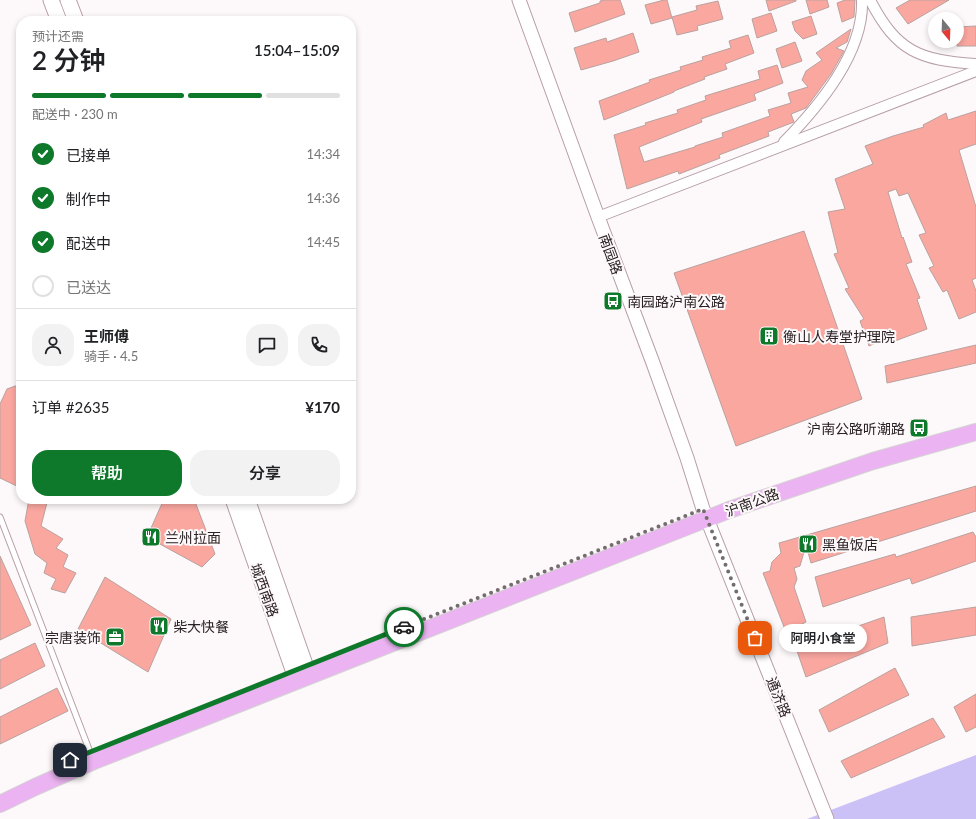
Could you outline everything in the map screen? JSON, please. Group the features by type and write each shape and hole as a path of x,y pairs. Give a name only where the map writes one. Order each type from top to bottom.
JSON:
{"main road":[{"path":"52,0 57,16"},
{"path":"68,0 74,16"},
{"name":"沪南公路","path":"0,804 64,774 301,674 705,514 783,480 870,451 920,436 976,422"},
{"name":"沪南公路","path":"705,514 786,490 873,461 976,432"},
{"name":"城西南路","path":"235,504 301,674"},
{"name":"城西南路","path":"249,504 301,674"},
{"name":"沪南公路","path":"0,792 90,752 301,674"}],"street":[{"name":"南园路","path":"519,0 653,363 687,458 705,514"},
{"path":"782,145 822,100 847,58 860,24 863,10 862,0"},
{"path":"870,0 890,31 899,42 910,50 935,59 976,64"},
{"path":"598,217 976,71"},
{"name":"通济路","path":"705,514 827,819"}],"lane":[{"path":"0,517 90,752"}],"shaded area":[{"path":"976,755 976,819 807,819"}],"building":[{"path":"620,0 625,14 575,32 569,13 600,3 600,1"},
{"path":"667,0 672,18 651,24 645,5"},
{"path":"766,0 796,0 796,1 769,11"},
{"path":"806,0 827,0 829,7 810,14"},
{"path":"845,0 855,0 854,17 842,22 837,3"},
{"path":"910,0 949,0 908,24 896,8"},
{"path":"718,1 723,19 697,26 698,30 677,35 672,17 697,10 696,6"},
{"path":"771,13 777,31 757,38 752,19"},
{"path":"811,16 817,34 803,39 795,31 792,22"},
{"path":"976,26 976,46 964,46 964,27"},
{"path":"851,29 847,42 836,48 844,51 831,74 806,108 791,114 794,122 768,132 769,136 719,155 720,158 679,174 678,171 627,189 614,135 646,125 645,123 678,113 677,110 706,100 705,96 760,79 758,71 777,65 783,83 754,94 756,100 701,119 702,122 639,147 644,162 723,137 722,133 770,116 768,110 791,103 788,93 808,87 802,80 806,71 822,60 816,53"},
{"path":"633,33 639,52 581,70 574,48 606,38 607,42"},
{"path":"748,35 754,53 725,64 727,69 704,77 705,79 604,120 599,101 650,82 649,80 681,70 680,67 703,60 702,57 731,48 729,41"},
{"path":"795,42 802,61 782,68 776,49"},
{"path":"976,111 976,144 959,150 976,207 976,278 972,280 976,291 976,312 959,319 947,290 943,292 929,268 934,266 919,235 926,233 908,193 899,196 896,189 888,192 902,238 903,237 912,262 906,264 920,298 917,299 927,329 895,341 893,335 869,346 860,321 864,319 845,289 849,288 834,254 838,253 828,212 845,209 835,179 873,164 865,146 924,127 923,125 946,113 948,120"},
{"name":"衡山人寿堂护理院","path":"804,231 862,399 736,446 674,273"},
{"path":"976,345 976,363 887,383 885,366"},
{"path":"16,386 16,486 0,478 0,404 7,389"},
{"path":"976,486 976,511 811,563 806,545 800,566 794,568 797,579 794,587 806,622 786,632 763,573 770,571 772,562 781,553 779,543"},
{"path":"28,504 47,504 41,526 63,539 56,548 68,555 63,567 76,573 65,593 51,589 56,579 44,573 47,563 35,554 25,521"},
{"path":"162,504 196,504 215,554 202,567 147,537"},
{"path":"973,532 976,537 976,561 912,584 910,578 823,607 815,577 895,554 896,557"},
{"path":"0,556 31,625 0,640"},
{"path":"105,577 171,619 148,672 78,629"},
{"path":"976,607 976,635 912,646 911,617"},
{"path":"884,617 888,643 806,677 796,648"},
{"path":"35,643 45,666 0,689 0,660"},
{"path":"895,668 909,695 829,732 819,710"},
{"path":"57,688 68,711 0,744 0,717"},
{"path":"976,694 976,727 966,732 954,707"},
{"path":"933,718 945,737 851,778 841,761"}],"way so far":[{"path":"404,627 703,509 755,638"}],"place":[{"name":"南园路沪南公路","path":"613,301"},
{"name":"衡山人寿堂护理院","path":"769,336"},
{"name":"沪南公路听潮路","path":"919,428"},
{"name":"兰州拉面","path":"151,537"},
{"name":"黑鱼饭店","path":"808,544"},
{"name":"柴大快餐","path":"159,626"},
{"name":"宗唐装饰","path":"115,637"},
{"name":"阿明小食堂","path":"755,638"}],"route":[{"path":"70,760 404,627"}]}
